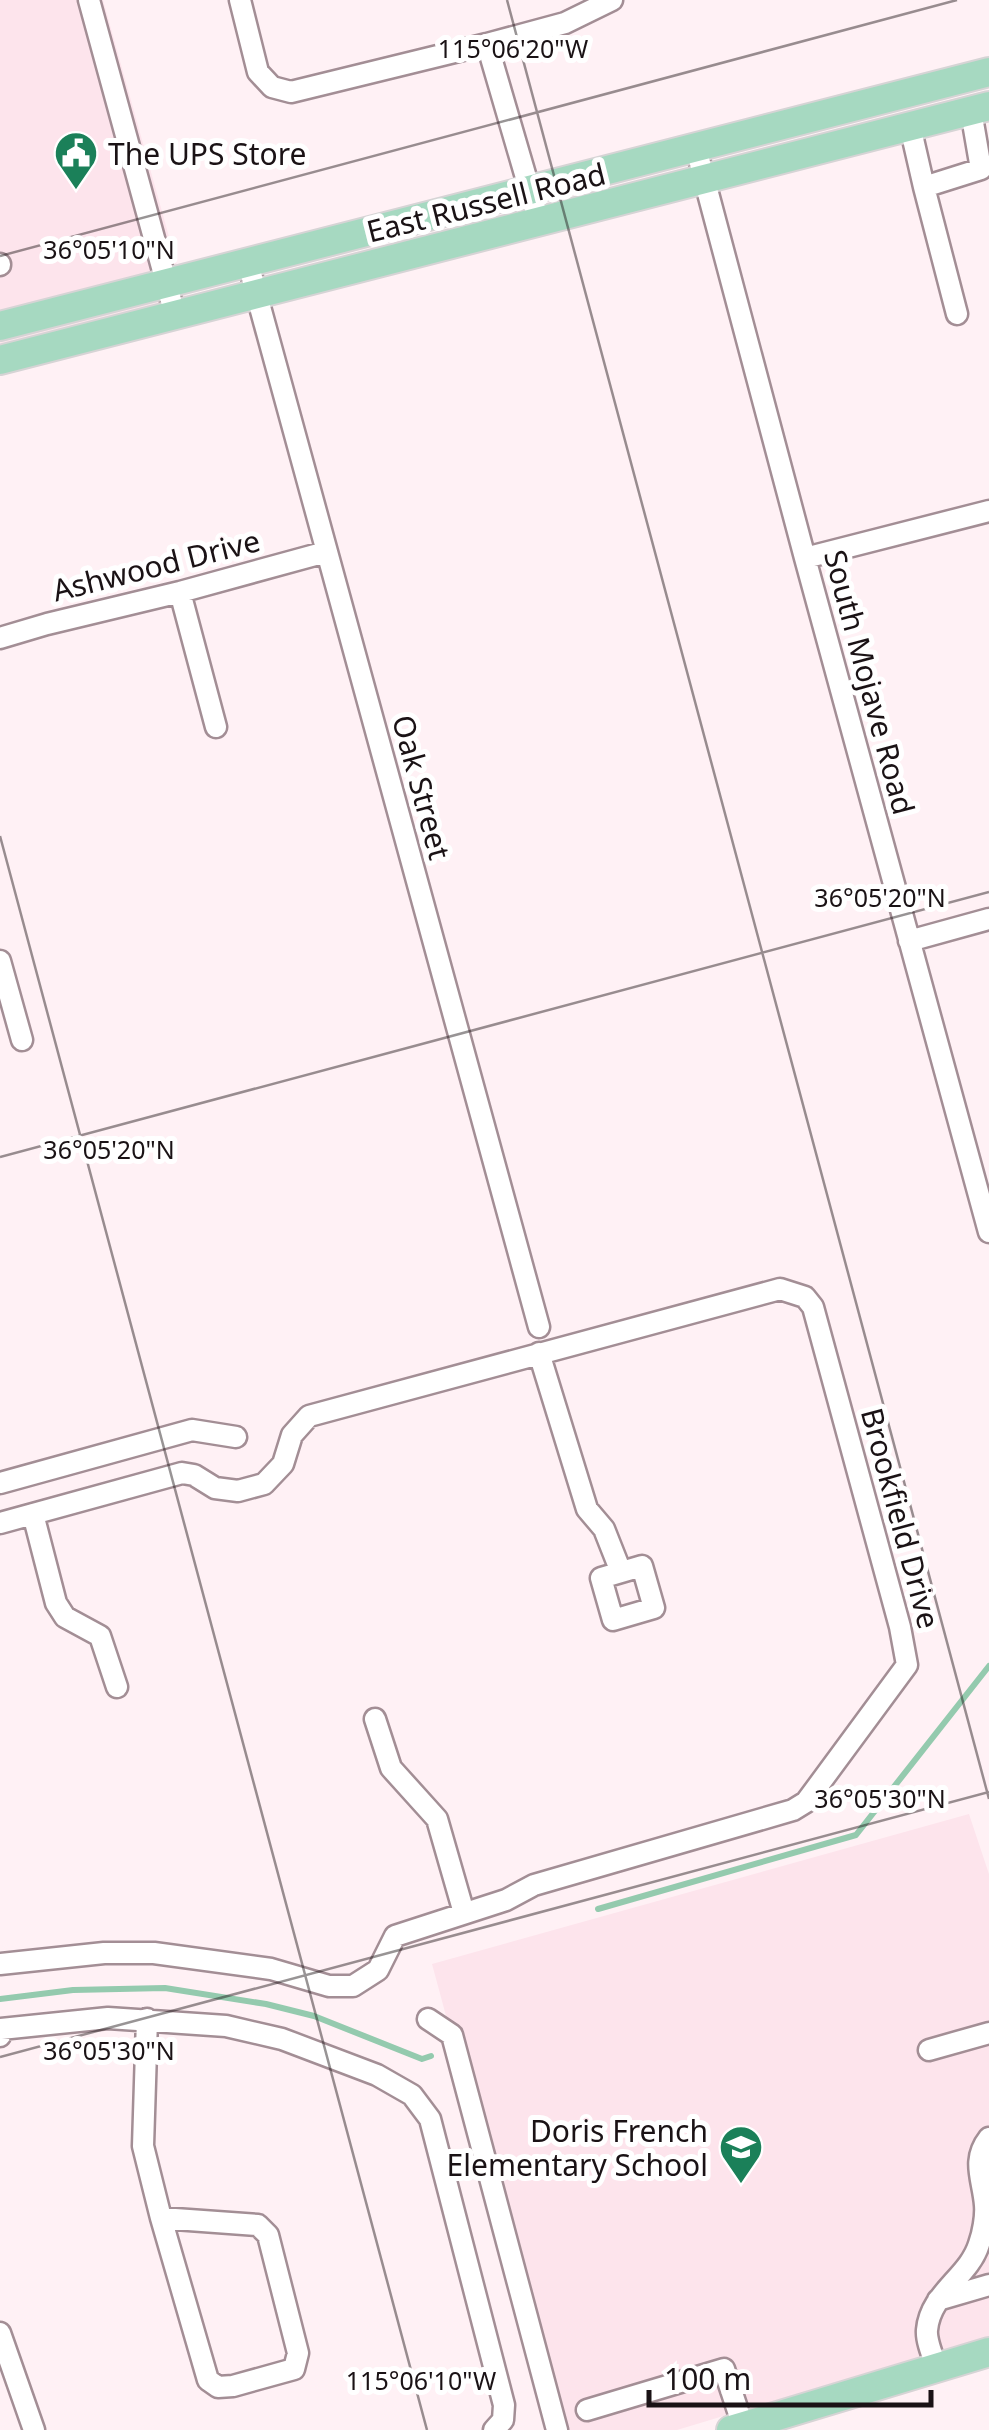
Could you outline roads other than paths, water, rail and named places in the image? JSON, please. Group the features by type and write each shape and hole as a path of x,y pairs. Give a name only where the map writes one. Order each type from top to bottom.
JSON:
{"main road":[{"name":"East Russell Road","path":"0,326 989,72"},
{"name":"East Russell Road","path":"0,360 980,108"},
{"path":"737,2428 989,2352"}],"street":[{"path":"89,0 175,316"},
{"path":"240,0 258,72 272,86 291,92 565,23 612,0"},
{"path":"487,44 539,222"},
{"path":"924,186 981,169 980,108"},
{"path":"910,126 958,314"},
{"name":"South Mojave Road","path":"696,148 989,1232"},
{"name":"Oak Street","path":"248,263 539,1327"},
{"path":"805,558 989,511"},
{"name":"Ashwood Drive","path":"0,638 326,552"},
{"path":"180,592 216,727"},
{"path":"909,941 989,919"},
{"path":"0,961 22,1040"},
{"name":"Brookfield Drive","path":"0,1523 182,1473 194,1474 215,1488 238,1492 264,1484 283,1464 292,1435 310,1416 780,1288 805,1297 813,1307 908,1664 806,1802 793,1810 534,1884 506,1900 395,1936 378,1970 353,1986 329,1986 271,1969 154,1954 104,1953 0,1964"},
{"path":"539,1353 587,1510 604,1530 621,1572"},
{"path":"0,1483 192,1430 236,1437"},
{"path":"33,1514 56,1603 64,1617 100,1636 117,1687"},
{"path":"375,1719 390,1768 437,1819 464,1913"},
{"path":"0,2031 108,2018 226,2026 282,2039 377,2076 412,2096 430,2120 504,2405 503,2420 494,2430"},
{"path":"147,2019 143,2146 161,2218 208,2380 218,2387 234,2386 294,2369 298,2353 268,2234 258,2225 161,2218"},
{"path":"428,2019 452,2034 557,2430"},
{"path":"929,2050 989,2032"},
{"path":"937,2368 926,2332 936,2301 965,2269 979,2246 986,2209 978,2169 980,2148 989,2138"},
{"path":"936,2301 989,2286"},
{"path":"0,2333 34,2430"},
{"path":"587,2410 724,2370 737,2428"}],"waterway":[{"path":"598,1909 856,1835 989,1666"},
{"path":"0,1999 73,1990 165,1988 314,2016 422,2059 431,2056"}],"place":[{"name":"The UPS Store","path":"76,191"},
{"name":"Doris French Elementary School","path":"741,2185"}]}
